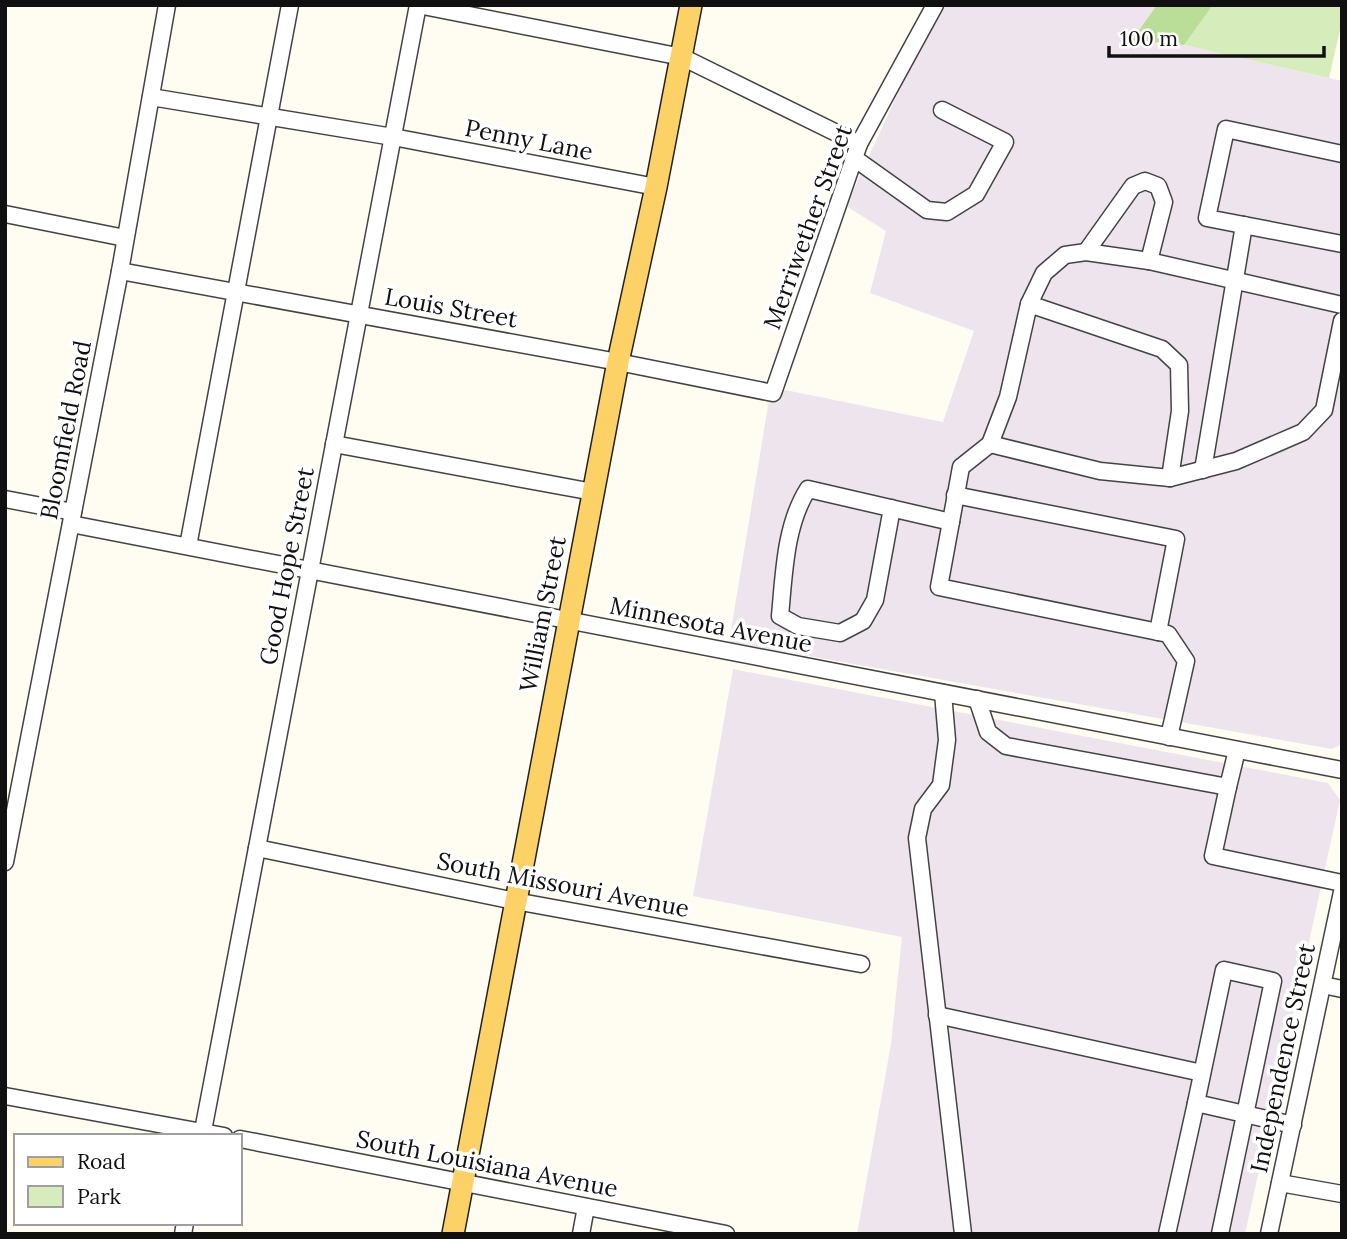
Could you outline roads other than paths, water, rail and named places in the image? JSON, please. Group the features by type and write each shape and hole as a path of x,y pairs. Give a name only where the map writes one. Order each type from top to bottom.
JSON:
{"main road":[{"name":"William Street","path":"453,1234 618,362 656,187 691,5"}],"street":[{"name":"Bloomfield Road","path":"5,862 120,271 167,5"},
{"path":"188,546 290,5"},
{"path":"418,5 681,57 857,151 927,210 947,212 976,194 1005,142 942,110"},
{"name":"Good Hope Street","path":"202,1134 418,5"},
{"name":"Merriwether Street","path":"773,393 857,151 935,5"},
{"name":"Penny Lane","path":"151,97 393,137 656,187"},
{"path":"1342,154 1226,129 1207,218 1342,244"},
{"path":"1086,252 1133,186 1146,181 1158,186 1164,202 1149,261"},
{"path":"5,214 125,238"},
{"path":"1203,470 1244,226"},
{"path":"1169,737 1185,661 1168,634 939,587 961,467 990,444 1007,397 1029,304 1044,273 1065,255 1086,252 1149,261 1342,305"},
{"name":"Louis Street","path":"120,271 773,393"},
{"path":"1029,304 1162,349 1179,365 1180,411 1170,478"},
{"path":"990,444 1100,471 1170,478 1236,461 1303,432 1324,410 1342,321"},
{"path":"334,444 593,492"},
{"path":"892,508 875,600 863,621 840,633 798,626 780,616 784,565 798,505 808,489 892,508 951,522"},
{"path":"956,495 1177,539 1158,632"},
{"name":"Minnesota Avenue","path":"5,499 188,546 1342,770"},
{"path":"943,693 947,740 940,785 923,809 917,838 963,1234"},
{"path":"977,699 988,732 1006,746 1228,787"},
{"path":"1237,750 1213,856 1342,883"},
{"name":"South Missouri Avenue","path":"257,848 515,901 861,964"},
{"name":"Independence Street","path":"1269,1234 1342,892"},
{"path":"1167,1234 1224,970 1273,981 1220,1234"},
{"path":"1322,985 1342,989"},
{"path":"937,1015 1202,1073"},
{"path":"5,1096 202,1134"},
{"path":"1196,1103 1293,1125"},
{"name":"South Louisiana Avenue","path":"242,1139 726,1234"},
{"path":"1280,1183 1342,1194"},
{"path":"581,1234 586,1207"}]}
